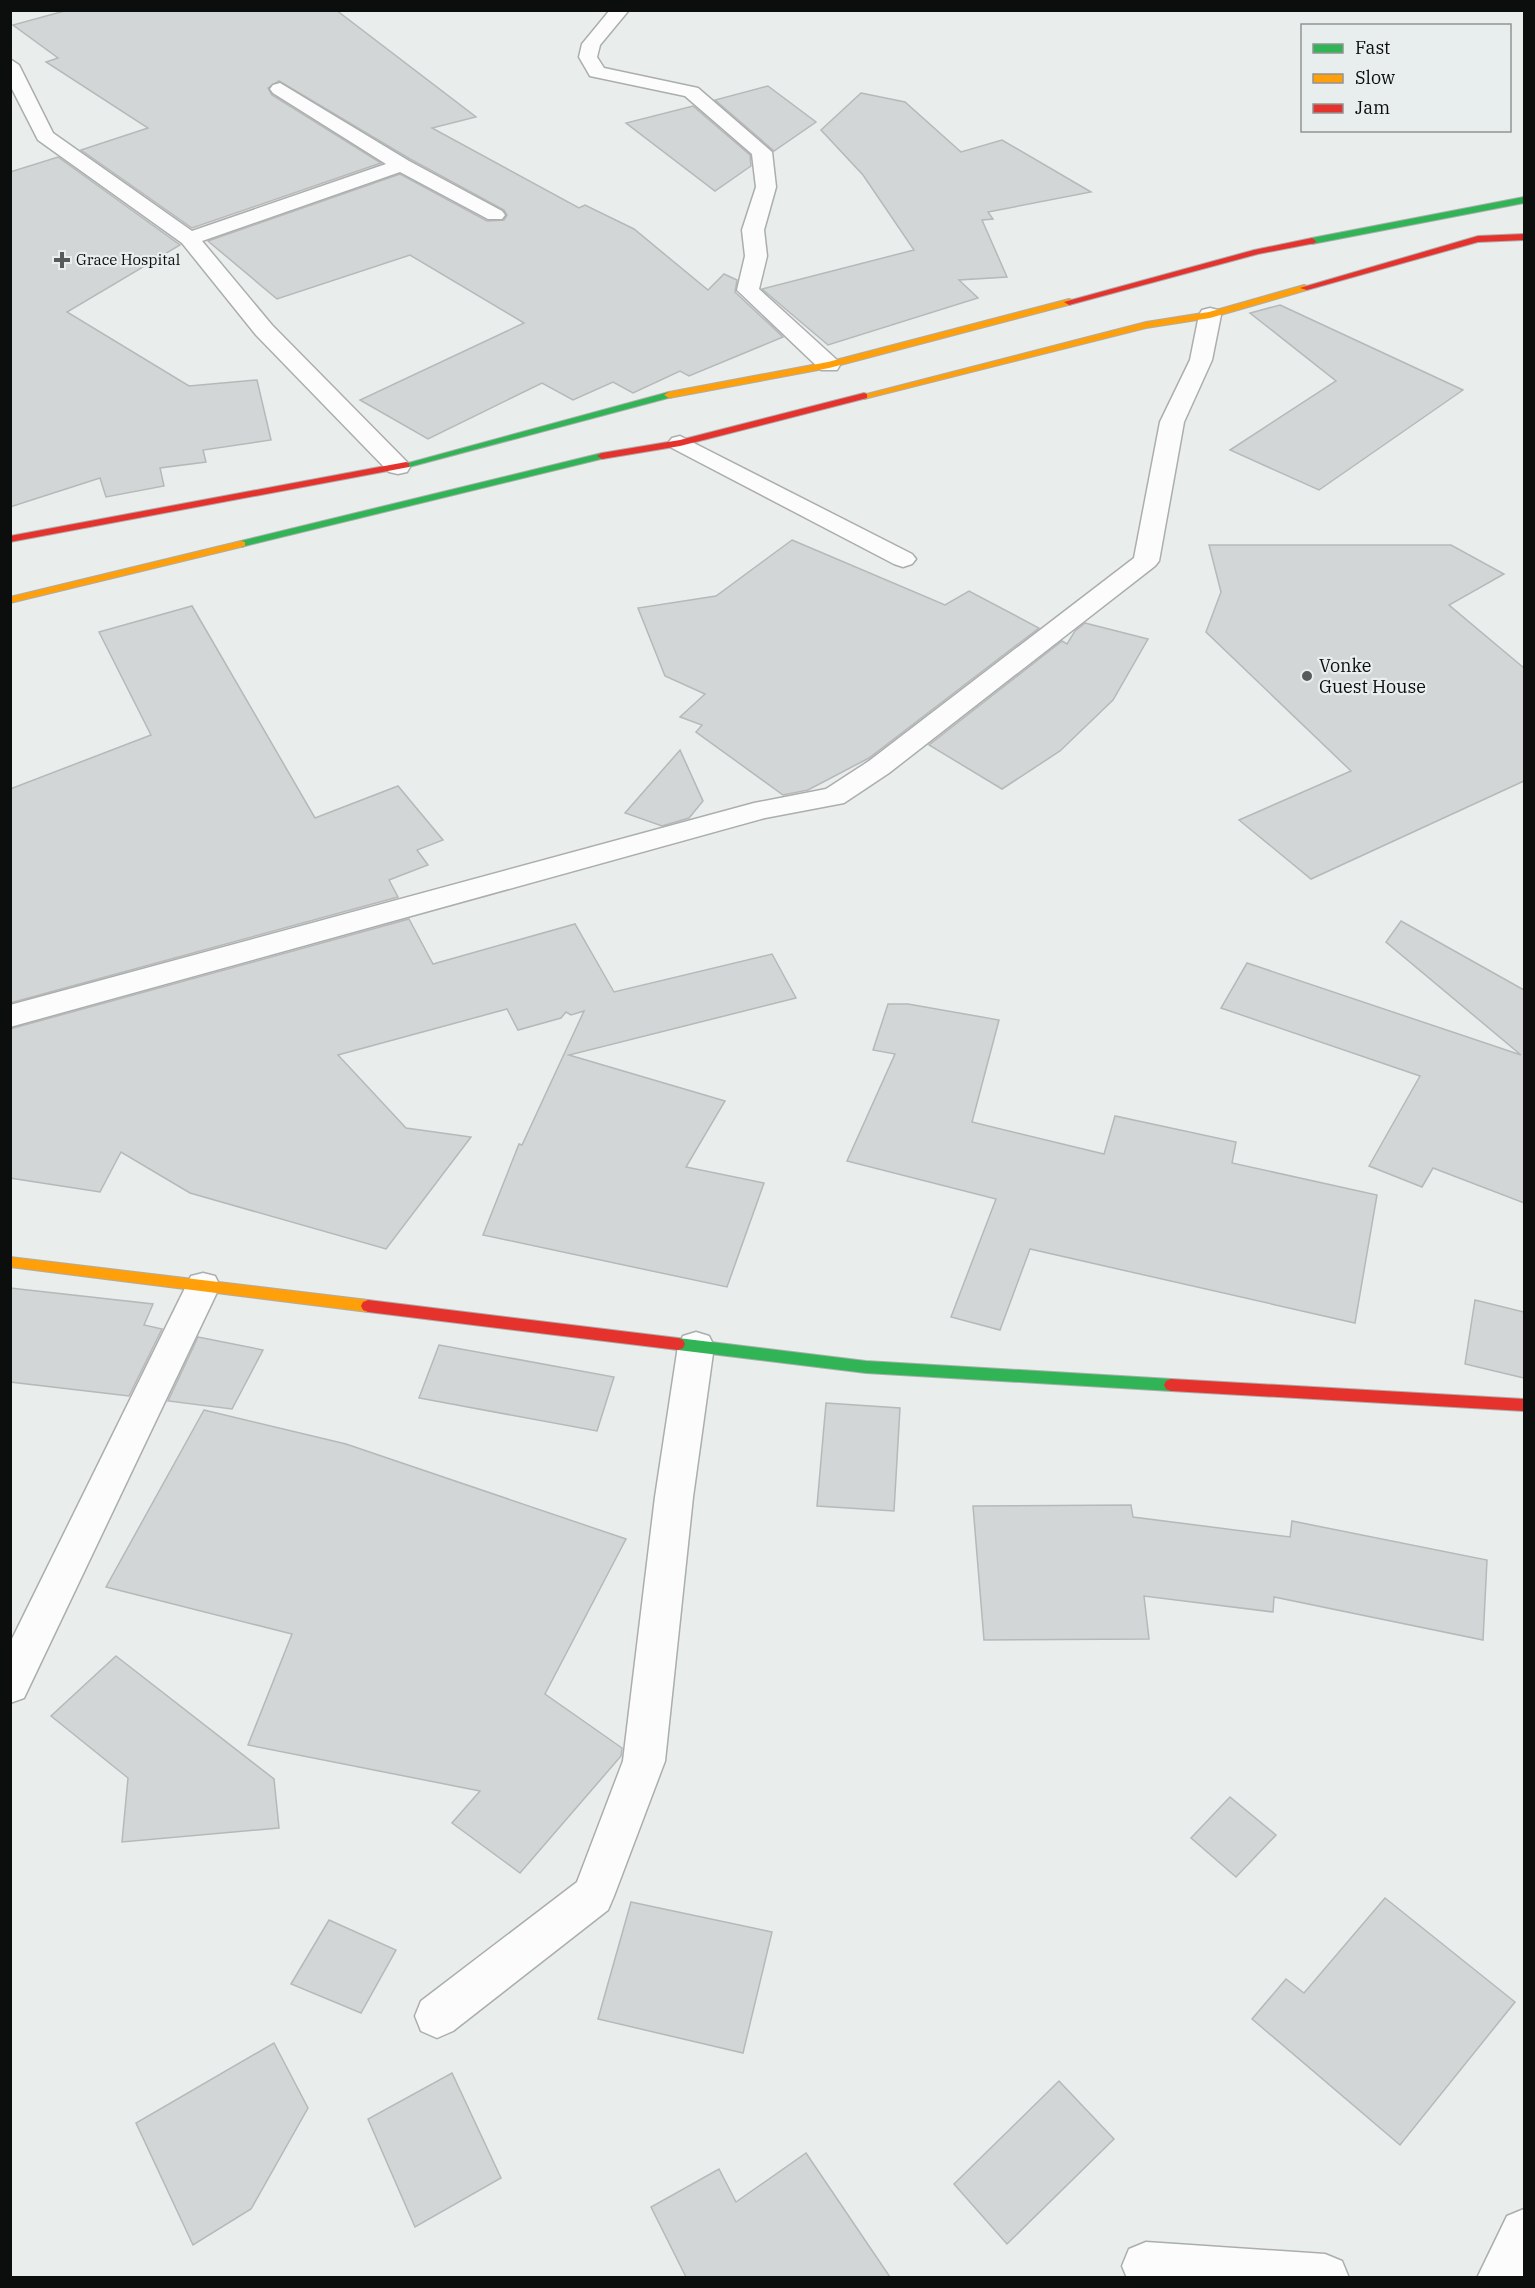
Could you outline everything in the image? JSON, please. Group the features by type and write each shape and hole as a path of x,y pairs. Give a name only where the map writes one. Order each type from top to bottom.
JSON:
{"main road":[{"path":"10,539 398,467 654,398 829,365 1257,252 1524,200"},
{"path":"10,600 621,452 680,443 1146,325 1210,315 1478,239 1524,237"},
{"path":"10,1262 866,1367 1524,1405"}],"street":[{"path":"620,10 591,44 588,57 597,72 691,92 762,152 766,187 753,230 756,256 748,290 829,365"},
{"path":"10,65 45,136 189,239 264,330 398,467"},
{"path":"280,89 402,165 495,215"},
{"path":"189,239 402,165"},
{"path":"10,1016 764,809 834,797 879,767 1146,561 1172,422 1201,360 1210,315"},
{"path":"680,443 903,559"},
{"path":"10,1684 203,1286"},
{"path":"437,2016 593,1896 644,1761 674,1497 696,1346"},
{"path":"1501,2277 1524,2233"},
{"path":"1146,2266 1325,2277"}],"building":[{"path":"68,10 336,10 476,117 432,128 579,208 585,205 634,229 708,290 724,274 737,280 735,292 783,337 689,376 680,371 633,393 613,382 573,400 542,383 428,439 360,400 524,323 410,255 277,299 208,241 400,174 487,221 504,220 507,215 504,210 410,159 279,81 268,88 272,95 381,163 192,228 81,150 148,128 46,62 58,58 13,25"},
{"path":"768,86 816,122 774,151 715,100"},
{"path":"861,93 905,102 961,152 1002,140 1091,192 988,212 993,219 982,220 1007,277 959,280 978,298 828,345 762,289 914,250 863,175 821,130"},
{"path":"693,106 750,155 751,166 715,191 626,123"},
{"path":"58,157 180,245 67,312 189,386 257,380 271,440 203,450 206,462 160,468 164,486 106,497 100,478 10,507 10,172"},
{"path":"1280,305 1463,390 1319,490 1230,450 1336,381 1250,313"},
{"path":"792,540 945,605 969,591 1039,628 869,758 808,790 783,795 696,732 702,725 680,717 705,694 665,676 638,608 716,596"},
{"path":"1209,545 1451,545 1504,574 1449,605 1524,668 1524,781 1311,879 1239,820 1351,771 1206,632 1221,592"},
{"path":"192,606 315,818 398,786 443,840 417,850 428,865 389,880 398,897 10,1003 10,789 151,735 99,632"},
{"path":"1085,623 1148,639 1113,700 1060,751 1002,789 929,745 1062,641 1067,644 1075,631"},
{"path":"680,750 703,801 689,818 662,826 625,813"},
{"path":"409,919 433,964 575,924 614,992 772,954 796,998 569,1055 725,1101 686,1167 764,1183 727,1287 483,1235 519,1144 522,1145 584,1011 571,1015 566,1012 561,1018 518,1030 507,1009 338,1055 406,1128 471,1137 386,1249 190,1193 121,1152 100,1192 10,1178 10,1029"},
{"path":"1401,921 1524,990 1524,1203 1433,1168 1422,1187 1369,1166 1420,1076 1221,1008 1247,963 1521,1055 1386,942"},
{"path":"888,1004 908,1004 999,1020 972,1122 1104,1154 1115,1116 1236,1142 1232,1163 1377,1195 1355,1323 1030,1249 1000,1330 951,1317 996,1199 847,1161 895,1054 873,1050"},
{"path":"10,1288 153,1304 144,1325 162,1329 129,1396 10,1382"},
{"path":"1475,1300 1524,1312 1524,1378 1465,1364"},
{"path":"198,1337 263,1350 232,1409 168,1401"},
{"path":"439,1345 614,1377 597,1431 419,1398"},
{"path":"826,1403 900,1408 894,1511 817,1506"},
{"path":"204,1410 346,1444 626,1539 545,1694 622,1748 621,1756 520,1873 452,1823 480,1791 248,1745 292,1634 106,1587"},
{"path":"1131,1505 1133,1517 1290,1537 1292,1521 1487,1560 1483,1640 1274,1597 1273,1612 1144,1596 1149,1639 984,1640 973,1506"},
{"path":"116,1656 274,1779 279,1828 122,1842 128,1778 51,1716"},
{"path":"1230,1797 1276,1835 1236,1877 1191,1838"},
{"path":"1385,1898 1515,2002 1400,2145 1252,2019 1286,1979 1304,1993"},
{"path":"631,1902 772,1932 743,2053 598,2019"},
{"path":"329,1920 396,1950 361,2013 291,1984"},
{"path":"274,2043 308,2108 251,2209 193,2245 136,2123"},
{"path":"452,2073 501,2178 415,2227 368,2119"},
{"path":"1059,2081 1114,2139 1007,2244 954,2184"},
{"path":"806,2153 890,2277 686,2277 651,2207 719,2169 736,2202"}],"traffic: fast":[{"path":"1312,241 1524,200"},
{"path":"406,465 669,395"},
{"path":"241,544 602,456"},
{"path":"678,1344 866,1367 1171,1385"}],"traffic: slow":[{"path":"864,396 1146,325 1210,315 1304,288"},
{"path":"669,395 829,365 1069,302"},
{"path":"10,600 241,544"},
{"path":"10,1262 368,1306"}],"traffic: jam":[{"path":"1304,288 1478,239 1524,237"},
{"path":"1069,302 1257,252 1312,241"},
{"path":"602,456 680,443 864,396"},
{"path":"10,539 406,465"},
{"path":"368,1306 678,1344"},
{"path":"1171,1385 1524,1405"}],"place":[{"name":"Grace Hospital","path":"62,260"},
{"name":"Vonke Guest House","path":"1307,676"}]}
